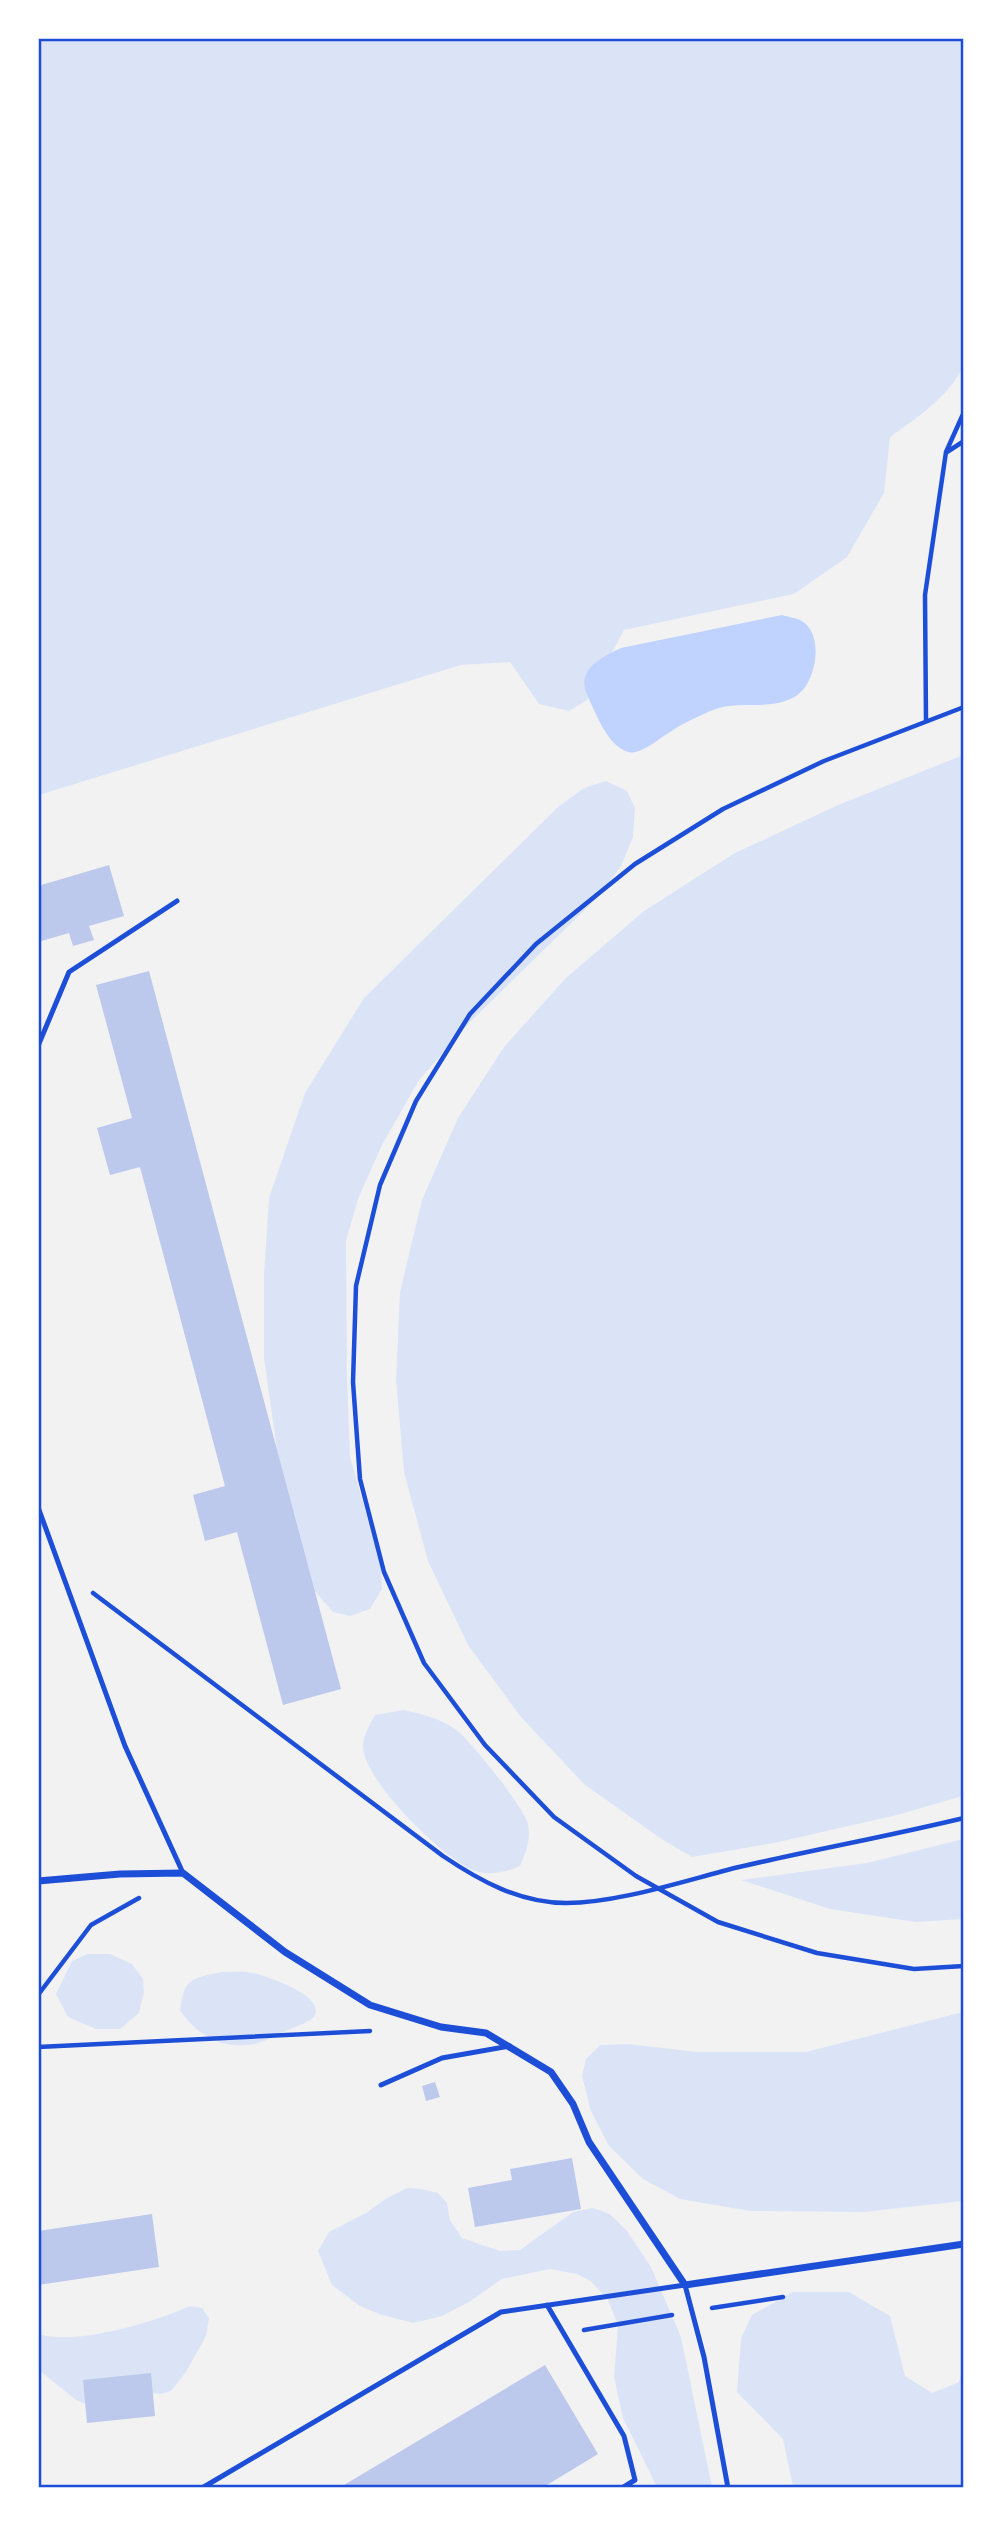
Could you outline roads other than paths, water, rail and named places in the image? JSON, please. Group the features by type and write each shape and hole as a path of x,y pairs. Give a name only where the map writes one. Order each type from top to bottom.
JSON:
{"street":[{"path":"38,1881 120,1874 183,1873 285,1952 370,2005 441,2027 486,2034 510,2046 551,2072 573,2104 589,2142 685,2285 964,2244"}],"lane":[{"path":"38,1046 69,972 177,901"},
{"path":"38,1507 125,1746 183,1873"},
{"path":"381,2085 442,2059 510,2046"},
{"path":"202,2487 501,2312 685,2285 704,2357 728,2487"},
{"path":"547,2305 624,2436 635,2480 622,2487"}],"water":[{"path":"782,615 802,621 814,637 813,671 803,690 796,696 765,705 733,705 713,710 636,752 621,749 604,729 588,697 585,679 592,666 605,656 621,648"}]}
